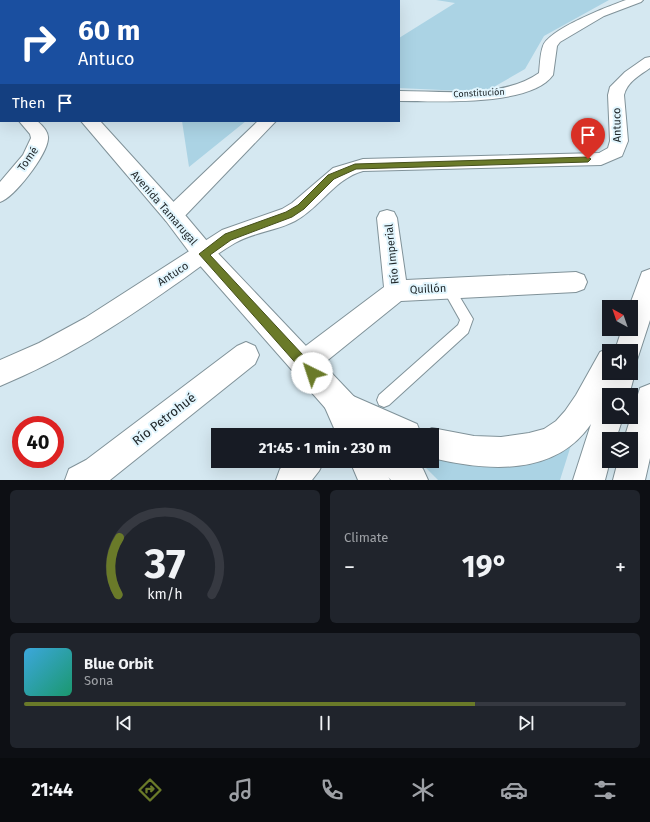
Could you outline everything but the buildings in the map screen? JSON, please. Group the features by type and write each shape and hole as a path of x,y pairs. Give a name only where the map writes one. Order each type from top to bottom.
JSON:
{"main road":[{"name":"Avenida Tamarugal","path":"91,122 173,215 204,254 362,428"},
{"path":"638,304 649,282"},
{"path":"630,344 649,282"},
{"path":"439,444 479,453 506,454 530,449 552,440 568,429 583,410 602,374"},
{"path":"629,480 650,398"},
{"path":"338,402 350,428"},
{"path":"338,402 392,428"},
{"path":"589,480 606,424"},
{"path":"368,468 374,480"},
{"path":"401,468 412,480"}],"street":[{"name":"Constitución","path":"400,96 506,93 535,84 546,75 550,45 555,38 600,13 637,0"},
{"name":"Antuco","path":"0,373 38,358 78,336 233,234 289,214 301,207 331,177 355,166 601,159 616,152 619,140 616,95 618,87 630,75 650,62"},
{"name":"Tomé","path":"0,195 33,155 39,144 40,137 37,131 28,122"},
{"path":"173,215 267,122"},
{"name":"Río Imperial","path":"388,218 396,291"},
{"name":"Quillón","path":"304,363 396,291 576,282"},
{"name":"Río Petrohué","path":"80,480 98,470 246,355"},
{"path":"291,480 302,468"}],"lane":[{"path":"384,400 463,329 467,319 448,288"}],"shaded area":[{"path":"436,0 609,0 544,36 525,69 485,92 400,88 400,37 455,3"},
{"path":"182,122 245,122 189,167"},
{"path":"572,442 560,480 438,480 426,468 439,468 439,452"}],"route":[{"path":"312,373 204,254 228,237 274,221 289,214 301,207 331,177 355,166 588,159"}]}
